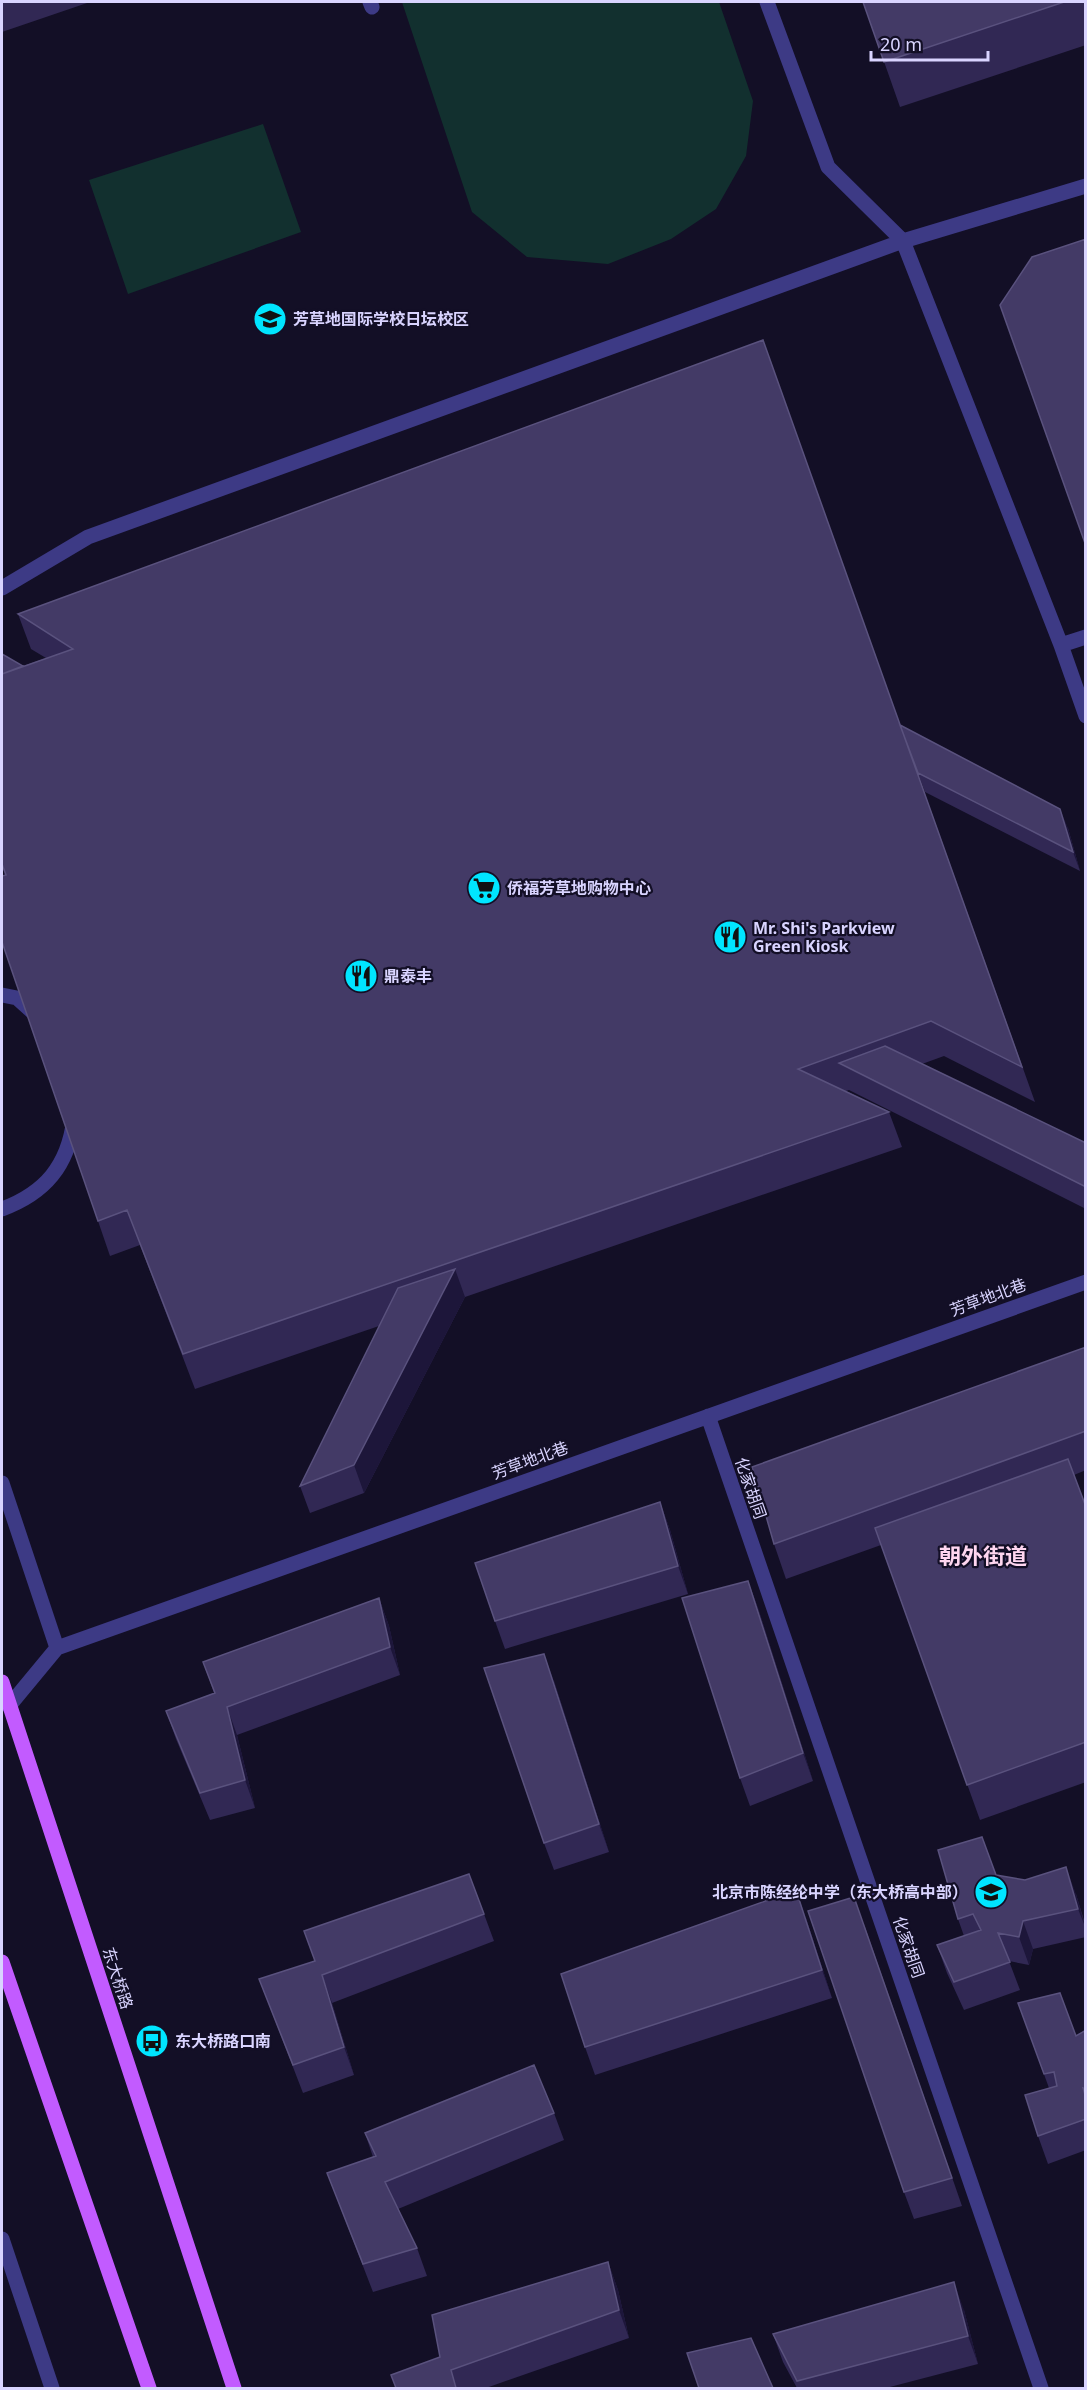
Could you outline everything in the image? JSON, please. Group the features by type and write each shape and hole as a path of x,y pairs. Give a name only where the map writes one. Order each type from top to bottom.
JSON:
{"main road":[{"name":"东大桥路","path":"2,1682 234,2388"},
{"path":"2,1962 149,2388"}],"street":[{"path":"766,2 828,167 903,241 1061,645 1086,716"},
{"path":"2,588 88,537 903,241 1086,186"},
{"path":"1061,645 1086,637"},
{"path":"2,995 17,998 39,1018 42,1028"},
{"path":"2,1209 25,1200 47,1182 63,1157 74,1121 67,1100"},
{"name":"芳草地北巷","path":"57,1648 1086,1282"},
{"name":"化家胡同","path":"708,1416 1041,2388"},
{"path":"2,1483 57,1648 9,1706"},
{"path":"2,2239 52,2388"}],"green space":[{"path":"402,2 719,2 753,101 746,156 716,209 671,239 608,264 527,257 472,212"},
{"path":"263,124 301,232 128,294 89,180"}],"building":[{"path":"863,2 1064,2 884,62"},
{"path":"1086,239 1086,546 1000,305 1032,257"},
{"name":"侨福芳草地购物中心","path":"763,340 1022,1067 931,1021 798,1069 889,1112 183,1354 127,1210 98,1221 2,942 2,876 6,875 2,864 2,674 73,649 18,614"},
{"path":"2,654 23,666 2,674"},
{"path":"900,725 1060,809 1073,852 918,773"},
{"path":"885,1046 1086,1143 1086,1187 839,1063"},
{"path":"455,1269 354,1465 300,1486 398,1288"},
{"path":"1086,1347 1086,1431 774,1544 752,1467"},
{"path":"1068,1459 1086,1507 1086,1742 967,1785 875,1528"},
{"path":"660,1502 678,1566 495,1621 475,1563"},
{"path":"748,1581 803,1753 740,1778 682,1598"},
{"path":"379,1598 390,1647 227,1707 245,1780 200,1793 166,1711 215,1693 203,1662"},
{"path":"544,1654 599,1824 544,1843 484,1668"},
{"path":"982,1837 996,1875 1025,1880 1066,1867 1078,1909 1023,1921 1019,1937 998,1933 1010,1962 954,1982 937,1945 981,1930 973,1914 958,1919 938,1850"},
{"path":"469,1874 484,1914 322,1975 344,2047 293,2065 259,1979 315,1961 304,1931"},
{"path":"796,1890 822,1970 585,2047 561,1974"},
{"path":"854,1897 952,2178 904,2192 808,1911"},
{"path":"1060,1993 1076,2036 1086,2030 1086,2089 1083,2088 1086,2098 1086,2119 1038,2136 1025,2095 1057,2086 1054,2072 1044,2074 1018,2003"},
{"path":"534,2065 554,2113 385,2182 417,2248 363,2264 327,2173 376,2156 365,2133"},
{"path":"608,2262 619,2310 451,2370 456,2388 396,2388 391,2375 440,2357 432,2315"},
{"path":"954,2282 968,2336 797,2381 773,2334"},
{"path":"751,2338 773,2388 699,2388 687,2353"}],"place":[{"name":"芳草地国际学校日坛校区","path":"270,319"},
{"name":"侨福芳草地购物中心","path":"484,888"},
{"name":"Mr. Shi's Parkview Green Kiosk","path":"730,937"},
{"name":"鼎泰丰","path":"361,976"},
{"name":"北京市陈经纶中学（东大桥高中部）","path":"991,1892"},
{"name":"东大桥路口南","path":"152,2041"}],"district":[{"name":"朝外街道","path":"983,1556"}]}
